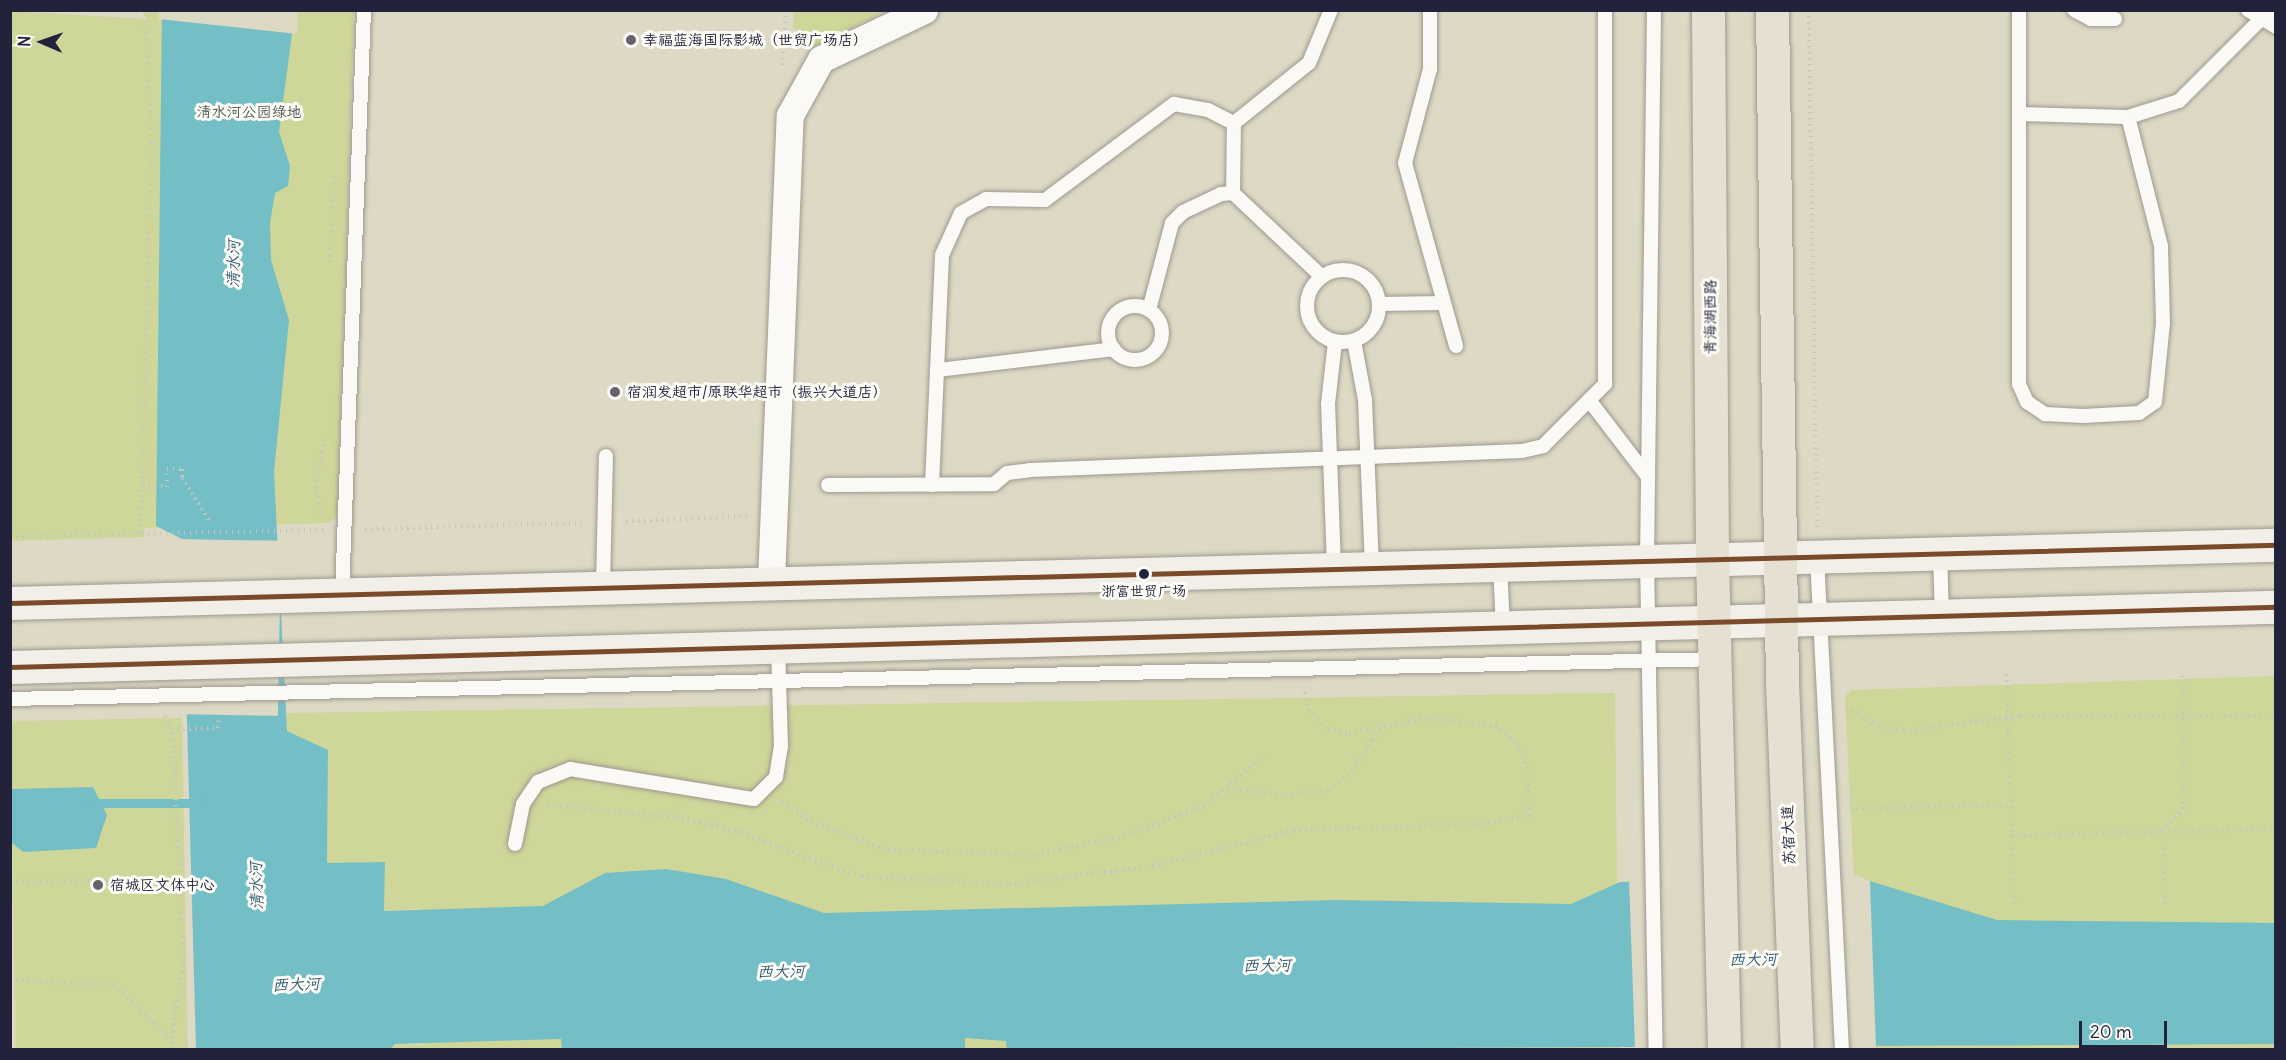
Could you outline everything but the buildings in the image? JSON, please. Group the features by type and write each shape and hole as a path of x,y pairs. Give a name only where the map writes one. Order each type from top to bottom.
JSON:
{"main road":[{"name":"青海湖西路","path":"1708,10 1713,623"},
{"path":"1772,10 1783,620"},
{"path":"10,603 1712,556 2276,545"},
{"path":"10,667 2276,607"},
{"name":"苏宿大道","path":"1783,620 1782,682 1797,1050"},
{"path":"1713,623 1724,1050"}],"street":[{"path":"771,581 790,115 821,59 924,10"}],"lane":[{"path":"342,593 364,10"},
{"path":"1234,123 1309,63 1331,10"},
{"path":"1430,10 1430,69 1405,163 1426,223 1442,303 1456,346"},
{"path":"828,485 994,484 1007,473 1030,470 1522,452 1543,446 1605,384 1607,360 1605,10"},
{"path":"1654,10 1647,558 1656,1050"},
{"path":"2019,10 2019,384 2027,402 2045,414 2083,417 2139,413 2155,402 2163,323 2161,246 2128,117"},
{"path":"2074,10 2091,19 2115,20"},
{"path":"2248,10 2259,21 2276,27"},
{"path":"2019,114 2128,117 2179,101 2259,21 2276,16"},
{"path":"932,484 942,255 961,213 986,199 1044,200 1174,104 1208,110 1234,123"},
{"path":"1234,123 1233,193 1322,277"},
{"path":"1149,310 1172,223 1198,204 1233,193"},
{"path":"1336,271 1360,274 1379,304 1373,327 1353,341 1335,342 1309,318 1309,294 1322,277 1336,271"},
{"path":"1379,304 1442,303"},
{"path":"938,370 1114,349 1132,360 1157,348 1160,322 1149,310 1132,306 1117,313 1108,327 1114,349"},
{"path":"1353,341 1365,400 1372,565"},
{"path":"1334,566 1328,404 1335,342"},
{"path":"1589,400 1648,477"},
{"path":"603,586 606,456"},
{"path":"1941,553 1942,616"},
{"path":"1817,555 1842,1050"},
{"path":"1500,562 1503,629"},
{"path":"515,844 523,804 538,782 570,769 754,799 776,777 781,747 778,647"},
{"path":"10,699 1649,660 1716,671"}],"path":[{"path":"141,533 151,141 145,10"},
{"path":"1809,10 1817,555"},
{"path":"143,486 166,486 167,469 182,470 182,478 211,522"},
{"path":"10,536 344,530 774,516"},
{"path":"523,804 676,817 736,831 862,877 1009,884 1153,866 1293,830 1476,824 1529,816 1527,768 1519,747 1497,726 1427,718 1347,734 1325,729 1310,711 1297,669"},
{"path":"2007,674 2014,903"},
{"path":"2165,904 2163,831 2183,809 2183,676"},
{"path":"155,696 171,729 183,965 168,1036 170,1050"},
{"path":"1837,701 1872,724 1904,731 2008,718 2183,719 2276,715"},
{"path":"171,729 218,728 219,718"},
{"path":"1227,790 1285,795 1329,789 1348,775 1382,726"},
{"path":"764,789 811,821 888,850 972,857 1036,855 1124,837 1203,806 1227,790 1263,756"},
{"path":"1839,808 2011,805"},
{"path":"2012,835 2276,829"},
{"path":"10,882 177,880"},
{"path":"10,980 114,985 168,1036"}],"green space":[{"path":"794,10 886,11 812,47 793,27"},
{"name":"清水河公园绿地","path":"10,11 147,19 142,11 354,11 337,517 328,523 144,528 144,537 11,541"},
{"path":"2275,676 2275,1049 1862,1049 1845,696 1851,690"},
{"path":"1615,693 1619,1049 389,1049 395,1044 424,1045 418,909 383,911 385,862 327,864 328,750 287,731 286,713"},
{"name":"宿城区文体中心","path":"182,718 188,1049 16,1050 10,721"}],"water":[{"path":"162,11 295,11 279,132 290,166 288,186 275,193 270,223 271,260 289,320 274,472 287,731 328,750 327,863 385,862 384,911 543,906 605,873 666,869 726,879 824,913 1336,900 1571,904 1620,882 1850,875 1997,920 2275,923 2275,1044 1007,1050 1006,1041 965,1038 965,1050 562,1050 561,1039 395,1044 389,1050 196,1049 182,539 156,526"},
{"path":"93,787 107,815 96,848 23,852 11,842 11,789"}],"pier":[{"path":"159,10 298,10 297,34 159,19"},
{"path":"176,539 281,541 278,716 173,714"},
{"path":"1849,872 1870,881 1876,1049 1635,1049 1629,879"}],"waterway":[{"path":"91,803 200,803"}],"transit line":[{"path":"10,603 2276,545"},
{"path":"10,667 2276,607"}],"place":[{"name":"幸福蓝海国际影城（世贸广场店）","path":"631,40"},
{"name":"宿润发超市/原联华超市（振兴大道店）","path":"615,392"},
{"name":"浙富世贸广场","path":"1144,574"},
{"name":"宿城区文体中心","path":"98,885"}],"water label":[{"name":"清水河","path":"233,264"},
{"name":"清水河","path":"256,886"},
{"name":"西大河","path":"1753,959"},
{"name":"西大河","path":"1267,965"},
{"name":"西大河","path":"781,971"},
{"name":"西大河","path":"296,984"}]}
